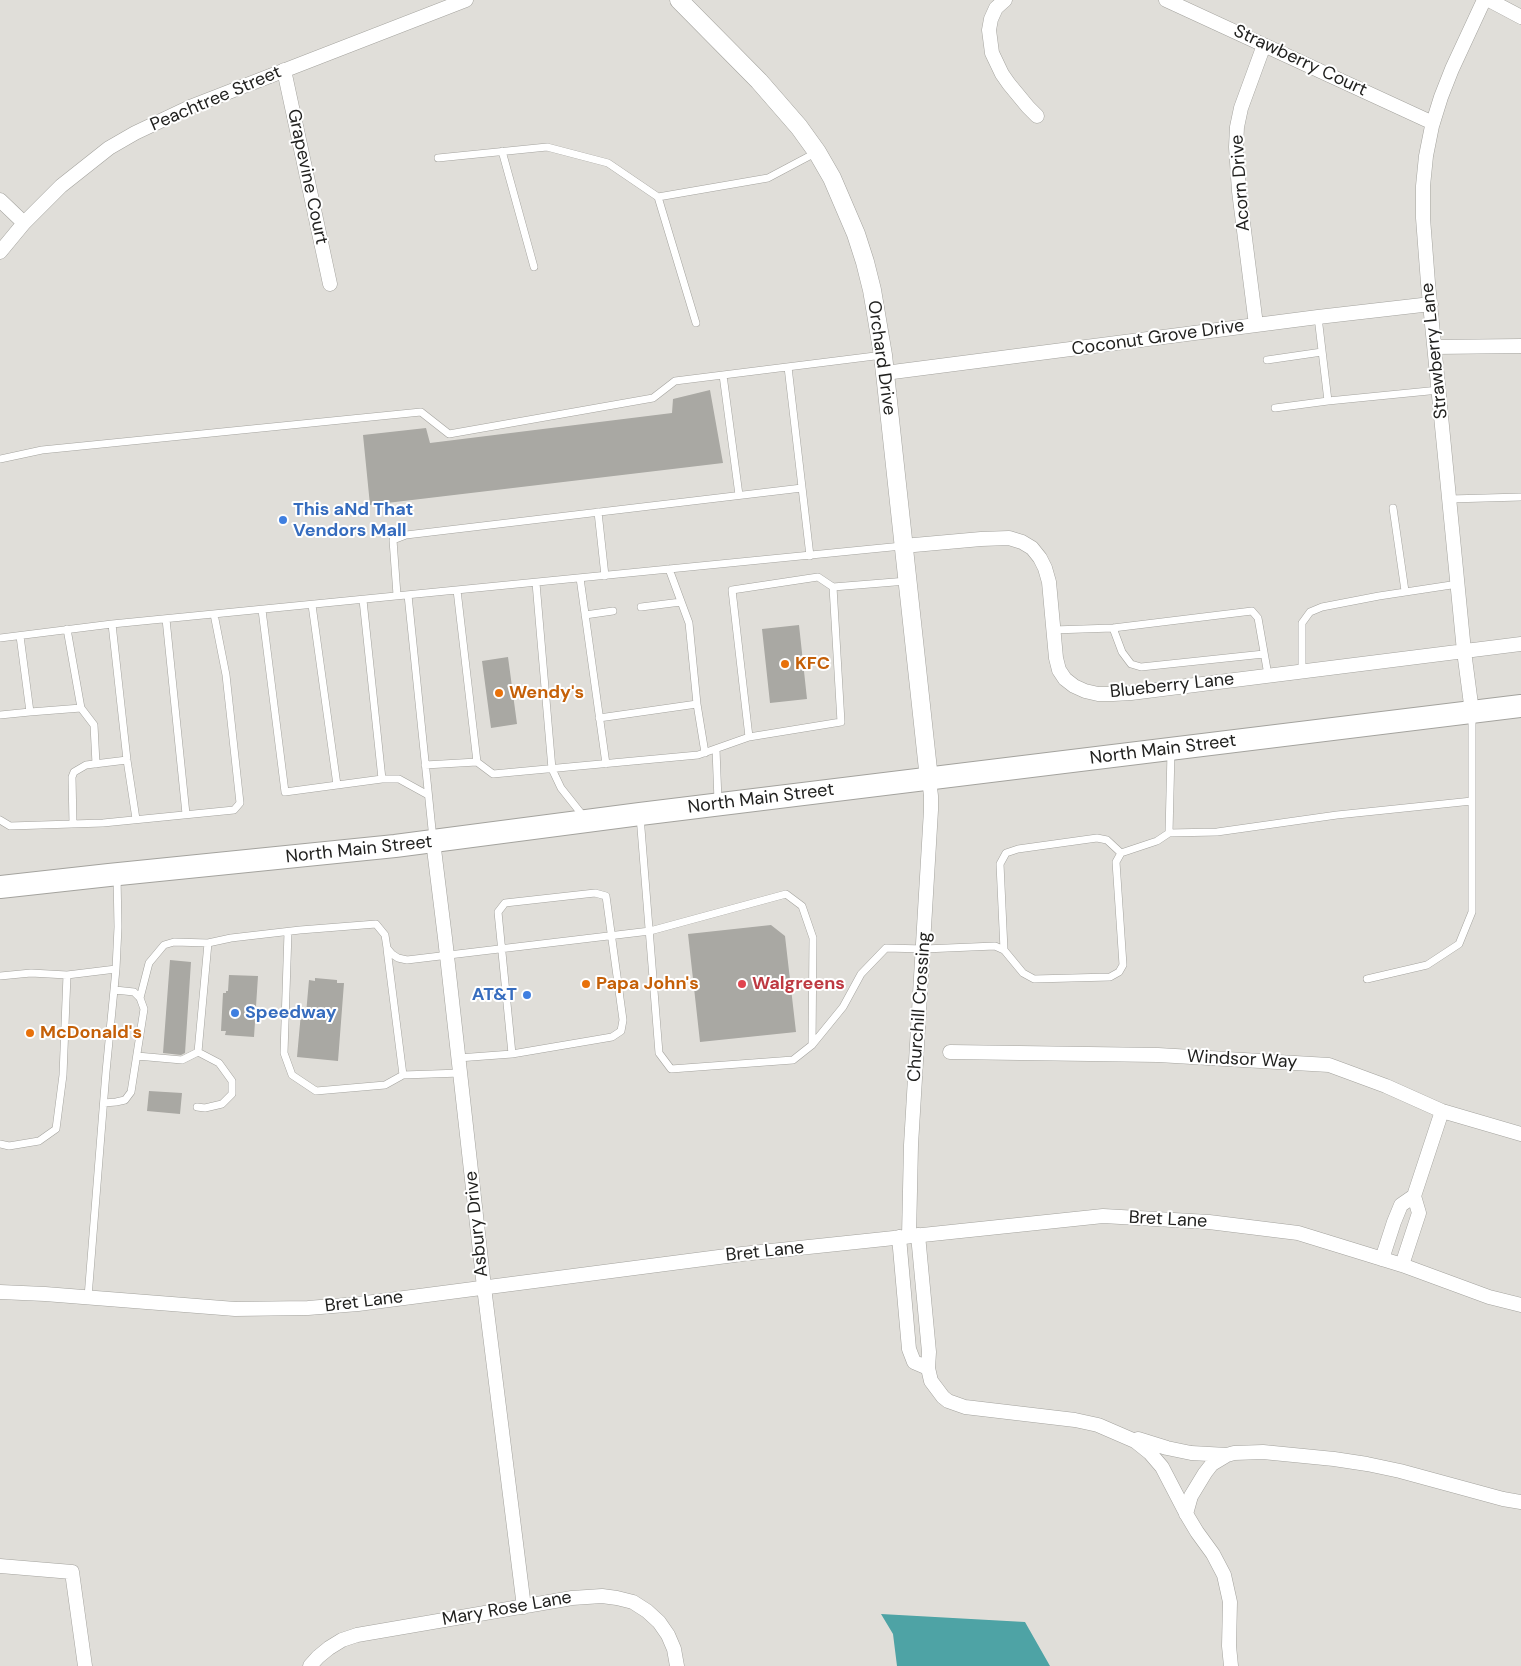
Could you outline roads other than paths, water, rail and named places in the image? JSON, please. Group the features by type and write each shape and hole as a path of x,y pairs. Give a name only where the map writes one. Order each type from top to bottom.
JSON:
{"main road":[{"name":"North Main Street","path":"0,888 117,874 322,855 718,804 1521,706"}],"street":[{"name":"Peachtree Street","path":"0,252 24,223 61,186 85,166 135,133 190,107 466,0"},
{"name":"Orchard Drive","path":"679,0 780,103 799,127 817,152 832,178 856,234 872,290 883,355 929,778"},
{"path":"1005,0 996,8 991,18 989,30 992,53 1002,74 1037,116"},
{"name":"Strawberry Court","path":"1166,0 1433,123"},
{"name":"Strawberry Lane","path":"1472,712 1464,651 1425,250 1423,186 1426,156 1433,123 1452,70 1484,0"},
{"path":"1489,0 1521,17"},
{"name":"Acorn Drive","path":"1256,325 1239,191 1236,147 1237,127 1241,108 1264,45"},
{"name":"Grapevine Court","path":"284,70 330,284"},
{"path":"0,200 24,223"},
{"name":"Coconut Grove Drive","path":"885,373 1431,304"},
{"path":"1435,347 1521,346"},
{"name":"Blueberry Lane","path":"903,546 1009,538 1022,542 1032,548 1045,568 1059,670 1065,679 1085,691 1113,694 1521,644"},
{"name":"Churchill Crossing","path":"909,1236 910,1166 932,796 929,778"},
{"name":"Asbury Drive","path":"433,841 484,1287 524,1606"},
{"name":"Windsor Way","path":"950,1052 1158,1055 1329,1065 1386,1086 1442,1111 1521,1134"},
{"path":"1402,1265 1419,1214 1414,1196 1442,1111"},
{"path":"1382,1259 1401,1205 1414,1196"},
{"name":"Bret Lane","path":"0,1292 235,1309 283,1310 358,1304 733,1255 1103,1216 1209,1222 1298,1234 1402,1265 1489,1297 1521,1304"},
{"path":"909,1236 909,1348 914,1362 928,1368"},
{"path":"909,1236 929,1352 928,1368 931,1381 948,1401 965,1407 1076,1420 1098,1425 1136,1441 1150,1453 1162,1466 1186,1514 1213,1554 1224,1575 1230,1602 1229,1646 1231,1666"},
{"path":"1118,1433 1167,1448 1191,1453 1227,1455"},
{"path":"1186,1514 1191,1496 1212,1464 1234,1453 1263,1452 1367,1464 1400,1471 1503,1500 1521,1502"},
{"path":"0,1566 72,1572 85,1666"},
{"name":"Mary Rose Lane","path":"310,1666 329,1648 342,1640 357,1635 587,1596 618,1598 633,1602 647,1611 659,1622 668,1635 678,1666"}],"lane":[{"path":"438,158 548,147 608,163 658,197 696,322"},
{"path":"502,152 534,267"},
{"path":"658,197 768,178 817,152"},
{"path":"1318,317 1328,401"},
{"path":"1267,360 1322,352"},
{"path":"0,459 42,450 421,412 449,434 653,398 675,381 883,355"},
{"path":"788,367 810,556"},
{"path":"723,375 739,495"},
{"path":"1275,408 1439,390"},
{"path":"397,596 393,540 406,535 802,488"},
{"path":"1450,500 1521,497"},
{"path":"1393,508 1404,592"},
{"path":"598,512 605,576"},
{"path":"0,638 112,624 903,546"},
{"path":"669,569 689,623 697,704 705,753"},
{"path":"749,737 732,590 818,576 833,587 907,581"},
{"path":"580,578 606,764"},
{"path":"536,583 552,769 561,788 588,821"},
{"path":"1302,671 1302,623 1310,612 1322,607 1458,584"},
{"path":"425,765 477,762 492,774 698,755 749,737 841,722 833,587"},
{"path":"457,590 477,762"},
{"path":"408,595 433,841"},
{"path":"363,600 382,779"},
{"path":"641,607 681,602"},
{"path":"312,605 337,785"},
{"path":"262,610 285,792 382,779 399,779 428,795"},
{"path":"585,615 613,611"},
{"path":"1053,630 1113,628 1252,611 1258,618 1268,675"},
{"path":"0,820 10,826 73,824 234,810 240,803 226,675 214,614"},
{"path":"166,619 186,814"},
{"path":"112,624 127,760 136,819"},
{"path":"1113,628 1122,652 1131,664 1141,667 1264,654"},
{"path":"67,629 81,708 94,725 96,764"},
{"path":"20,636 30,712"},
{"path":"599,718 697,704"},
{"path":"0,716 81,708"},
{"path":"1367,979 1427,965 1459,944 1472,912 1472,712"},
{"path":"716,748 718,804"},
{"path":"1169,833 1171,749"},
{"path":"73,824 72,777 74,772 86,765 127,760"},
{"path":"640,814 659,1053 671,1069 793,1060 812,1045 843,1007 861,974 886,948 924,949 995,946 1004,950 1023,973 1034,979 1110,977 1119,972 1123,965 1116,862 1121,853 1157,841 1169,833 1216,832 1337,815 1472,801"},
{"path":"1004,950 1000,864 1006,853 1018,849 1097,838 1107,840 1121,853"},
{"path":"88,1297 115,990 118,927 117,874"},
{"path":"458,1058 512,1054 612,1037 621,1031 623,1020 606,896 595,893 506,903 498,912 500,949 512,1054"},
{"path":"387,948 398,958 407,960 650,931 786,894 802,906 813,938 812,1045"},
{"path":"140,998 149,963 164,945 174,942 208,943 231,938 300,930 376,924 385,935 403,1075"},
{"path":"288,932 284,1053 292,1075 316,1091 384,1085 403,1075 460,1073"},
{"path":"198,1052 208,943"},
{"path":"0,976 31,972 67,975 116,969"},
{"path":"0,1144 9,1146 39,1142 56,1129 63,1075 67,975"},
{"path":"104,1103 122,1102 129,1096 144,1009 140,998 134,992 115,990"},
{"path":"137,1056 182,1060 198,1052"},
{"path":"197,1107 205,1108 222,1104 232,1094 232,1081 220,1064 198,1052"}],"water":[{"path":"881,1614 1025,1622 1050,1666 897,1666 893,1634"}],"place":[{"name":"This aNd That Vendors Mall","path":"283,520"},
{"name":"KFC","path":"785,664"},
{"name":"Wendy's","path":"499,693"},
{"name":"Papa John's","path":"586,984"},
{"name":"Walgreens","path":"742,984"},
{"name":"AT&T","path":"527,995"},
{"name":"Speedway","path":"235,1013"},
{"name":"McDonald's","path":"30,1033"}]}
